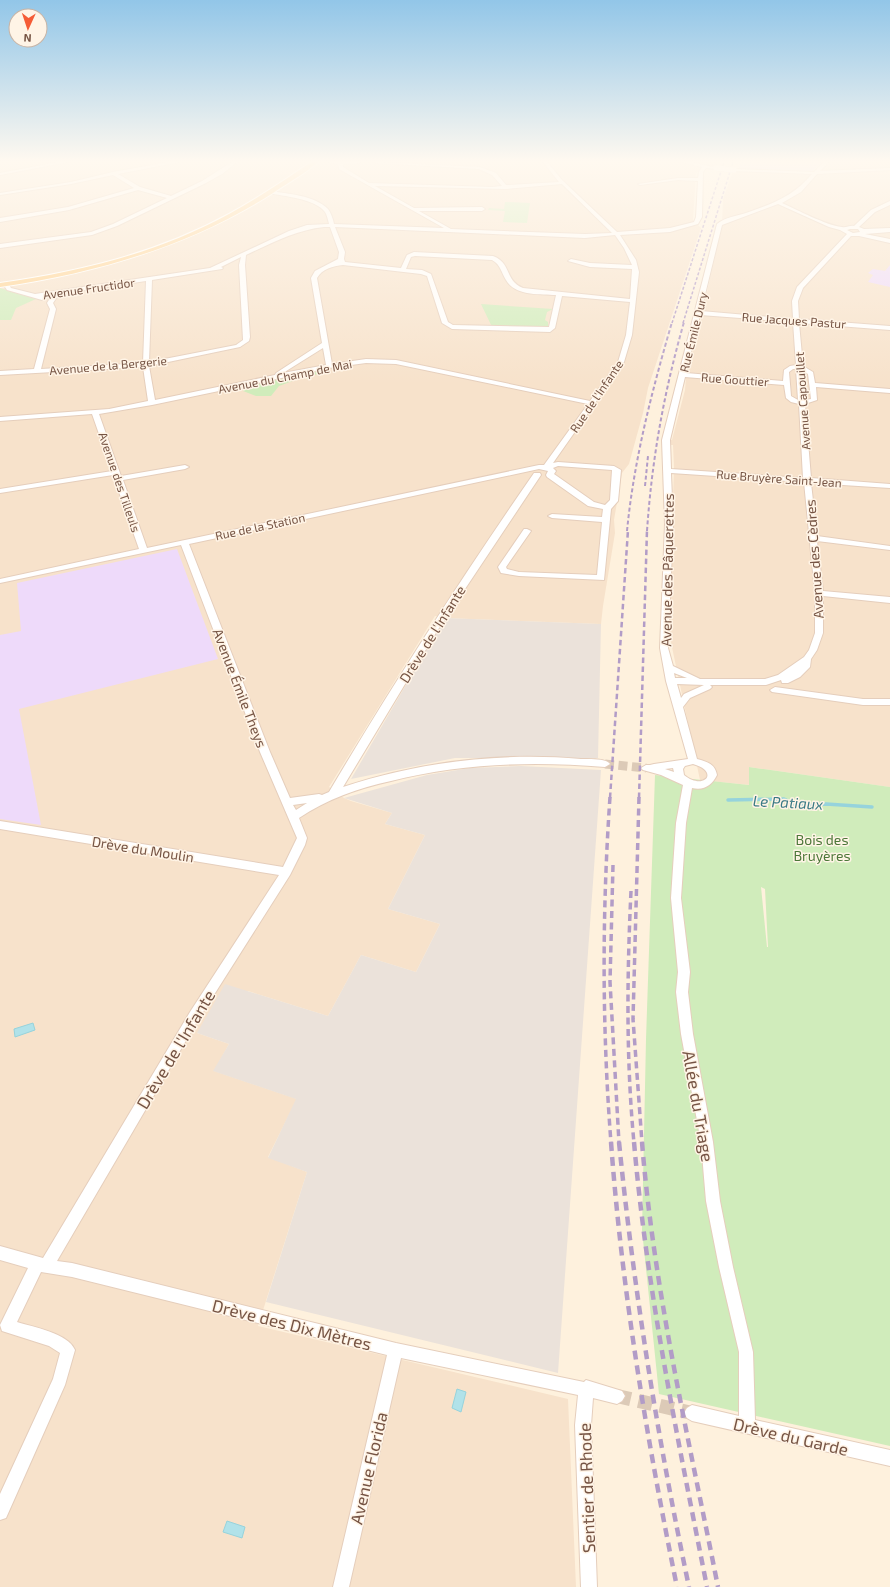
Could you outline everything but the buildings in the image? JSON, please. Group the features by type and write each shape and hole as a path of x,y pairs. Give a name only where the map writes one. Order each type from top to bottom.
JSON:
{"main road":[{"path":"3,284 79,271 147,252 186,236"}],"street":[{"path":"0,246 70,236"},
{"name":"Avenue Fructidor","path":"213,268 285,236"},
{"path":"336,236 342,254 342,261"},
{"name":"Rue de l'Infante","path":"547,467 621,362 629,335 635,267 625,244 618,236"},
{"name":"Rue Émile Dury","path":"668,471 666,440 717,236"},
{"name":"Avenue Capouillet","path":"808,481 794,301 798,292 848,236"},
{"path":"874,236 890,241"},
{"path":"403,270 409,256 414,254 493,258 502,263 509,282 513,288 559,295 633,302"},
{"name":"Avenue de la Bergerie","path":"0,373 146,364 238,346 246,341 242,265 244,255"},
{"path":"329,366 314,278 317,272 332,264 342,261 429,274 445,323 452,327 550,330 552,328 559,295"},
{"path":"571,261 590,265 635,267"},
{"name":"Avenue Fructidor","path":"36,296 149,280 213,268 242,265"},
{"path":"149,280 146,364 152,403"},
{"name":"Avenue Fructidor","path":"3,284 10,289 36,296 50,303"},
{"path":"37,371 53,309 50,303 56,294"},
{"name":"Rue Jacques Pastur","path":"698,313 890,328"},
{"path":"273,377 325,344"},
{"name":"Avenue du Champ de Mai","path":"0,419 95,413 152,403 329,366 366,361 396,362 592,403"},
{"path":"792,367 799,367 808,370 812,373 814,400 809,403 790,400 788,397 787,383 786,371 792,367"},
{"name":"Rue Gouttier","path":"683,375 787,383"},
{"path":"812,385 890,391"},
{"name":"Avenue des Tilleuls","path":"95,413 144,551"},
{"path":"527,531 502,567 504,571 519,574 601,578 607,508 614,501 617,470 614,468 558,464 537,472"},
{"path":"1,490 185,467"},
{"path":"547,467 552,471 550,475"},
{"name":"Rue Bruyère Saint-Jean","path":"668,471 890,486"},
{"name":"Avenue des Pâquerettes","path":"668,471 669,524 663,636 672,684 693,761"},
{"name":"Rue de la Station","path":"0,581 521,472 537,472"},
{"path":"537,472 544,476 550,475 591,504 607,508"},
{"name":"Drève de l'Infante","path":"293,817 332,794 432,631 537,472"},
{"name":"Avenue des Cèdres","path":"672,684 706,684 752,688 771,686 806,667 807,659 813,650 819,634 819,593 808,481"},
{"path":"552,516 606,520"},
{"path":"814,538 890,548"},
{"name":"Avenue Émile Theys","path":"184,542 265,752 300,832"},
{"path":"819,593 890,600"},
{"name":"Avenue des Cèdres","path":"668,667 680,674 706,684"},
{"path":"784,679 808,695"},
{"name":"Avenue des Cèdres","path":"678,707 687,696 706,684"},
{"path":"775,690 863,702 890,702"},
{"path":"286,802 316,799 407,773 471,762 561,760 605,764"},
{"path":"693,761 700,762 711,769 713,774 712,779 708,783 702,785 684,781 663,772 646,768 682,764 693,761"},
{"path":"682,764 678,768 678,772 684,781"},
{"name":"Allée du Triage","path":"684,781 676,898 684,972 682,992 687,1034 707,1142 713,1201 726,1267 746,1352 747,1426"},
{"name":"Drève du Moulin","path":"0,825 286,872"},
{"name":"Drève de l'Infante","path":"3,1325 194,1016 286,872 300,845 302,838 300,832"},
{"name":"Drève des Dix Mètres","path":"0,1253 396,1350 586,1388"},
{"path":"0,1512 60,1380 68,1350 53,1340 3,1325"},
{"name":"Avenue Florida","path":"341,1587 396,1350"},
{"path":"586,1388 618,1396"},
{"name":"Sentier de Rhode","path":"586,1388 583,1425 589,1587"},
{"name":"Drève du Garde","path":"692,1413 890,1458"}],"shaded area":[{"path":"0,236 698,236 648,388 643,413 629,464 622,473 614,520 615,533 601,624 445,618 435,616 329,787 344,798 351,801 392,813 385,824 425,835 388,909 440,924 416,972 361,955 328,1016 248,991 197,1033 229,1044 214,1071 297,1099 268,1157 307,1172 258,1326 568,1399 576,1587 0,1587"},
{"path":"720,236 890,236 890,787 749,767 750,785 700,780 669,633 674,467 673,445 670,445 669,440 672,440"},
{"path":"890,265 890,287 868,282 873,275 868,273 873,269 885,271"},
{"path":"177,549 218,659 19,709 41,825 0,819 0,635 21,631 17,583"},
{"path":"445,618 601,624 598,758 455,758 351,779"},
{"path":"521,766 601,770 558,1373 266,1302 307,1172 268,1158 296,1099 213,1071 229,1044 197,1033 225,984 328,1016 361,955 416,972 440,924 388,909 425,835 385,824 392,813 344,798 427,775 470,768"}],"green space":[{"path":"0,288 36,299 16,308 11,320 0,320"},
{"path":"481,304 553,309 547,312 545,320 548,322 548,327 492,327"},
{"path":"323,369 327,373 313,375 308,379 303,377 279,386 271,396 256,396 243,391 246,387"},
{"name":"Bois des Bruyères","path":"749,767 890,787 890,1446 659,1394 642,1230 646,1039 655,775 749,785","holes":["761,887 765,889 768,947"]}],"water":[{"path":"33,1023 35,1030 15,1037 14,1029"},
{"path":"457,1389 466,1392 461,1412 452,1408"},
{"path":"227,1521 245,1527 242,1538 223,1532"}],"waterway":[{"name":"Le Patiaux","path":"728,800 784,799 793,804 796,802 804,806 826,804 872,807"}],"tunnel":[{"path":"605,764 646,768"},
{"path":"617,1396 692,1413"}],"railway":[{"path":"672,323 700,236"},
{"path":"683,323 710,236"},
{"path":"627,531 639,451 672,322"},
{"path":"647,531 652,477 660,425 670,374 684,322"},
{"path":"645,486 648,456"},
{"path":"610,798 628,530"},
{"path":"639,798 647,530"},
{"path":"610,797 607,840 604,970 606,1056 611,1143"},
{"path":"639,797 633,1019 642,1143"},
{"path":"613,865 610,982 619,1143"},
{"path":"631,891 628,1048 634,1143"},
{"path":"611,1142 622,1254 637,1366 677,1587"},
{"path":"619,1142 632,1254 648,1366 667,1477 689,1587"},
{"path":"634,1142 647,1254 664,1366 707,1587"},
{"path":"642,1142 655,1254 664,1310 684,1421 718,1587"}]}
